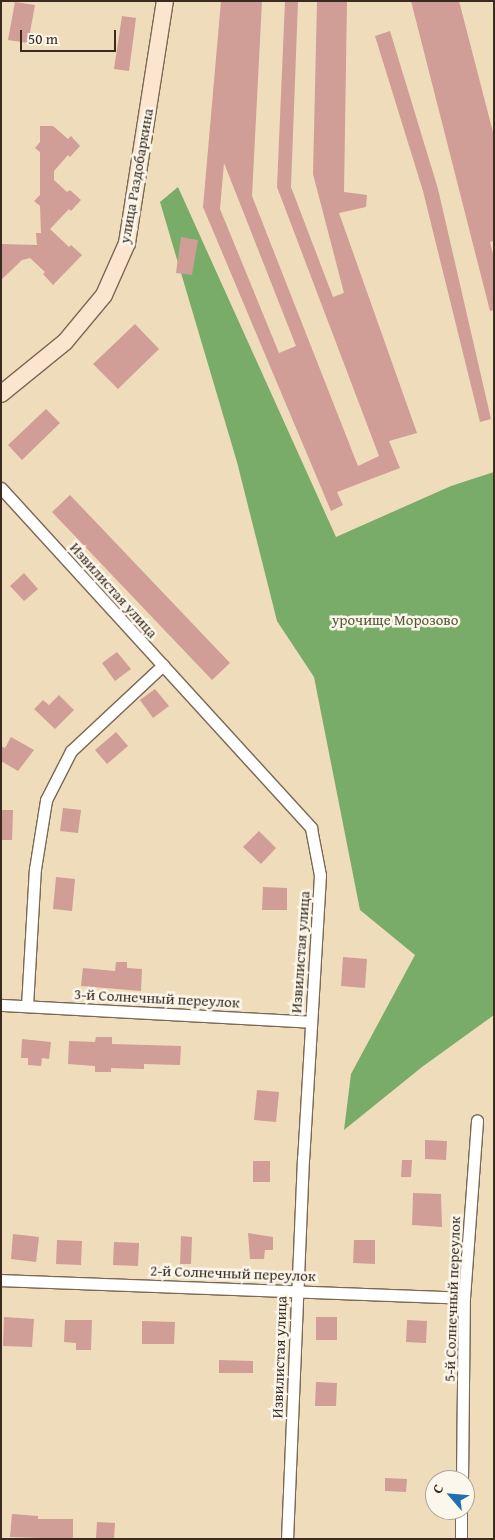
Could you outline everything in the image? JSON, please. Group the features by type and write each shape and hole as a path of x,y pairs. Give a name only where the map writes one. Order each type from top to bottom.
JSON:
{"street":[{"name":"улица Раздобаркина","path":"1,394 65,342 104,296 127,243 165,1"},
{"name":"Извилистая улица","path":"1,488 312,828 320,875 310,1022 287,1539"},
{"path":"27,1006 35,869 46,800 72,751 163,665"},
{"name":"3-й Солнечный переулок","path":"1,1005 310,1022"},
{"name":"5-й Солнечный переулок","path":"462,1470 464,1298 478,1120"},
{"name":"2-й Солнечный переулок","path":"1,1280 297,1290 464,1298"},
{"path":"461,1539 462,1520"}],"green space":[{"name":"урочище Морозово","path":"178,187 336,537 451,486 494,472 494,1015 422,1067 344,1130 351,1074 415,955 360,910 314,677 277,621 237,462 160,202"}],"building":[{"path":"221,1 262,1 252,196 358,466 379,456 277,187 285,1 298,1 291,187 333,297 344,293 313,174 317,1 347,1 344,192 367,195 366,207 339,213 417,433 389,441 400,468 337,492 343,505 331,511 203,207","holes":["224,163 296,346 279,353 220,209"]},
{"path":"411,1 459,1 494,136 494,241 490,242 494,258 494,310 490,311"},
{"path":"15,2 35,5 28,43 8,40"},
{"path":"122,16 136,18 129,71 114,69"},
{"path":"390,31 438,189 491,419 480,422 423,191 375,36"},
{"path":"40,126 53,126 68,139 71,136 80,146 70,157 68,155 54,171 54,180 67,192 70,190 81,200 71,211 69,209 50,229 69,247 71,245 82,255 53,285 43,274 45,272 30,258 22,260 1,280 1,244 37,245 36,233 41,233 40,206 34,201 40,195 40,152 35,148 40,142"},
{"path":"181,237 198,240 192,275 176,273"},
{"path":"135,324 159,349 118,389 93,364"},
{"path":"46,409 60,423 22,460 8,445"},
{"path":"70,495 230,663 212,680 52,512"},
{"path":"24,573 38,589 24,601 10,586"},
{"path":"117,652 131,669 115,681 102,663"},
{"path":"155,689 169,706 153,718 140,700"},
{"path":"59,695 74,710 55,729 34,709 43,700 49,705"},
{"path":"116,732 128,746 107,764 95,750"},
{"path":"11,737 34,750 18,771 1,761 1,746 5,748"},
{"path":"63,808 81,810 78,833 60,831"},
{"path":"1,810 13,810 12,840 1,840"},
{"path":"259,831 276,848 261,864 243,847"},
{"path":"56,877 75,879 72,911 53,909"},
{"path":"263,887 287,888 287,910 262,910"},
{"path":"343,957 367,959 365,988 341,986"},
{"path":"116,962 127,962 127,968 142,969 141,991 81,986 83,968 115,971"},
{"path":"96,1037 112,1037 112,1044 181,1046 180,1065 144,1064 144,1069 111,1068 111,1072 95,1072 95,1066 68,1064 69,1041 95,1042"},
{"path":"22,1039 51,1042 49,1059 42,1058 41,1066 28,1065 28,1058 21,1058"},
{"path":"257,1090 279,1092 276,1122 254,1120"},
{"path":"425,1140 447,1141 446,1160 425,1159"},
{"path":"402,1160 412,1160 411,1177 401,1177"},
{"path":"253,1161 270,1161 270,1182 253,1182"},
{"path":"413,1193 441,1194 442,1227 412,1225"},
{"path":"248,1233 273,1237 273,1250 265,1250 264,1259 250,1259"},
{"path":"13,1234 39,1237 36,1262 11,1259"},
{"path":"181,1236 192,1237 191,1264 180,1264"},
{"path":"57,1240 82,1241 81,1265 56,1264"},
{"path":"354,1240 375,1240 375,1264 353,1263"},
{"path":"114,1242 139,1243 138,1266 113,1265"},
{"path":"4,1317 34,1319 32,1347 3,1346"},
{"path":"316,1317 337,1317 337,1340 316,1340"},
{"path":"65,1320 92,1320 91,1350 76,1350 76,1343 64,1342"},
{"path":"407,1320 427,1321 426,1343 406,1342"},
{"path":"142,1321 175,1322 174,1344 142,1344"},
{"path":"219,1360 253,1361 253,1373 219,1373"},
{"path":"316,1382 337,1383 336,1406 315,1406"},
{"path":"385,1478 407,1479 406,1492 385,1491"},
{"path":"12,1514 38,1516 38,1519 73,1519 73,1539 10,1537"},
{"path":"97,1522 115,1523 114,1539 96,1539"}]}
